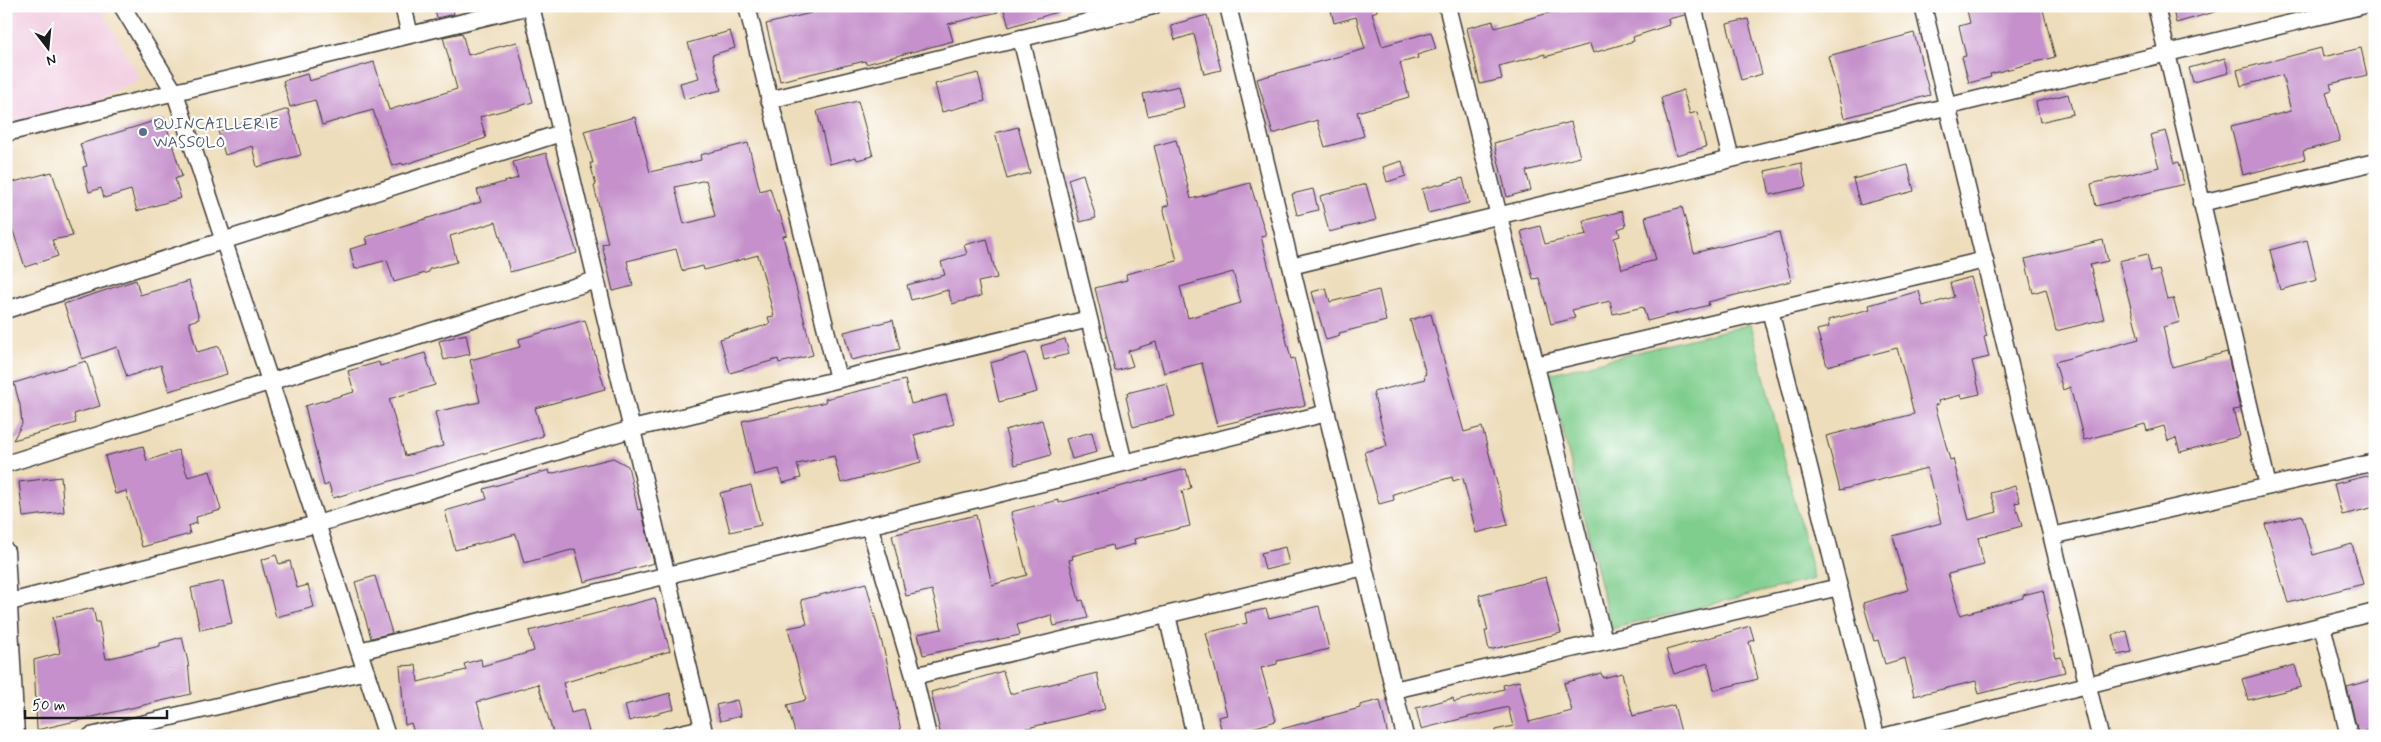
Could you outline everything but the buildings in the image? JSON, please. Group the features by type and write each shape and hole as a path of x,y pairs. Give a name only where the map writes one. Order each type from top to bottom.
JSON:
{"street":[{"path":"122,6 175,92 387,736"},
{"path":"403,6 410,36"},
{"path":"6,133 531,6 704,732 668,736"},
{"path":"747,6 838,380"},
{"path":"769,100 1153,6"},
{"path":"1228,6 1406,736"},
{"path":"1447,6 1604,641"},
{"path":"1693,6 1731,159"},
{"path":"1923,6 2100,736"},
{"path":"2156,6 2268,486"},
{"path":"1291,266 2361,6"},
{"path":"1021,38 1124,462"},
{"path":"6,310 561,133"},
{"path":"2202,203 2375,162"},
{"path":"1536,365 1985,260"},
{"path":"6,464 596,280"},
{"path":"1770,310 1876,736"},
{"path":"8,602 318,524 632,429 1089,319"},
{"path":"359,651 1327,412"},
{"path":"2052,536 2375,462"},
{"path":"869,525 914,676 928,736"},
{"path":"6,551 16,736"},
{"path":"914,676 1364,568"},
{"path":"1394,690 1839,586"},
{"path":"1886,736 2375,612"},
{"path":"1167,615 1195,736"},
{"path":"2322,625 2349,736"},
{"path":"90,736 366,671"}],"shaded area":[{"path":"6,6 99,6 140,79 61,119 6,132"}],"green space":[{"path":"1751,324 1814,579 1611,629 1549,374"}],"place":[{"name":"QUINCAILLERIE WASSOLO","path":"143,132"}]}
